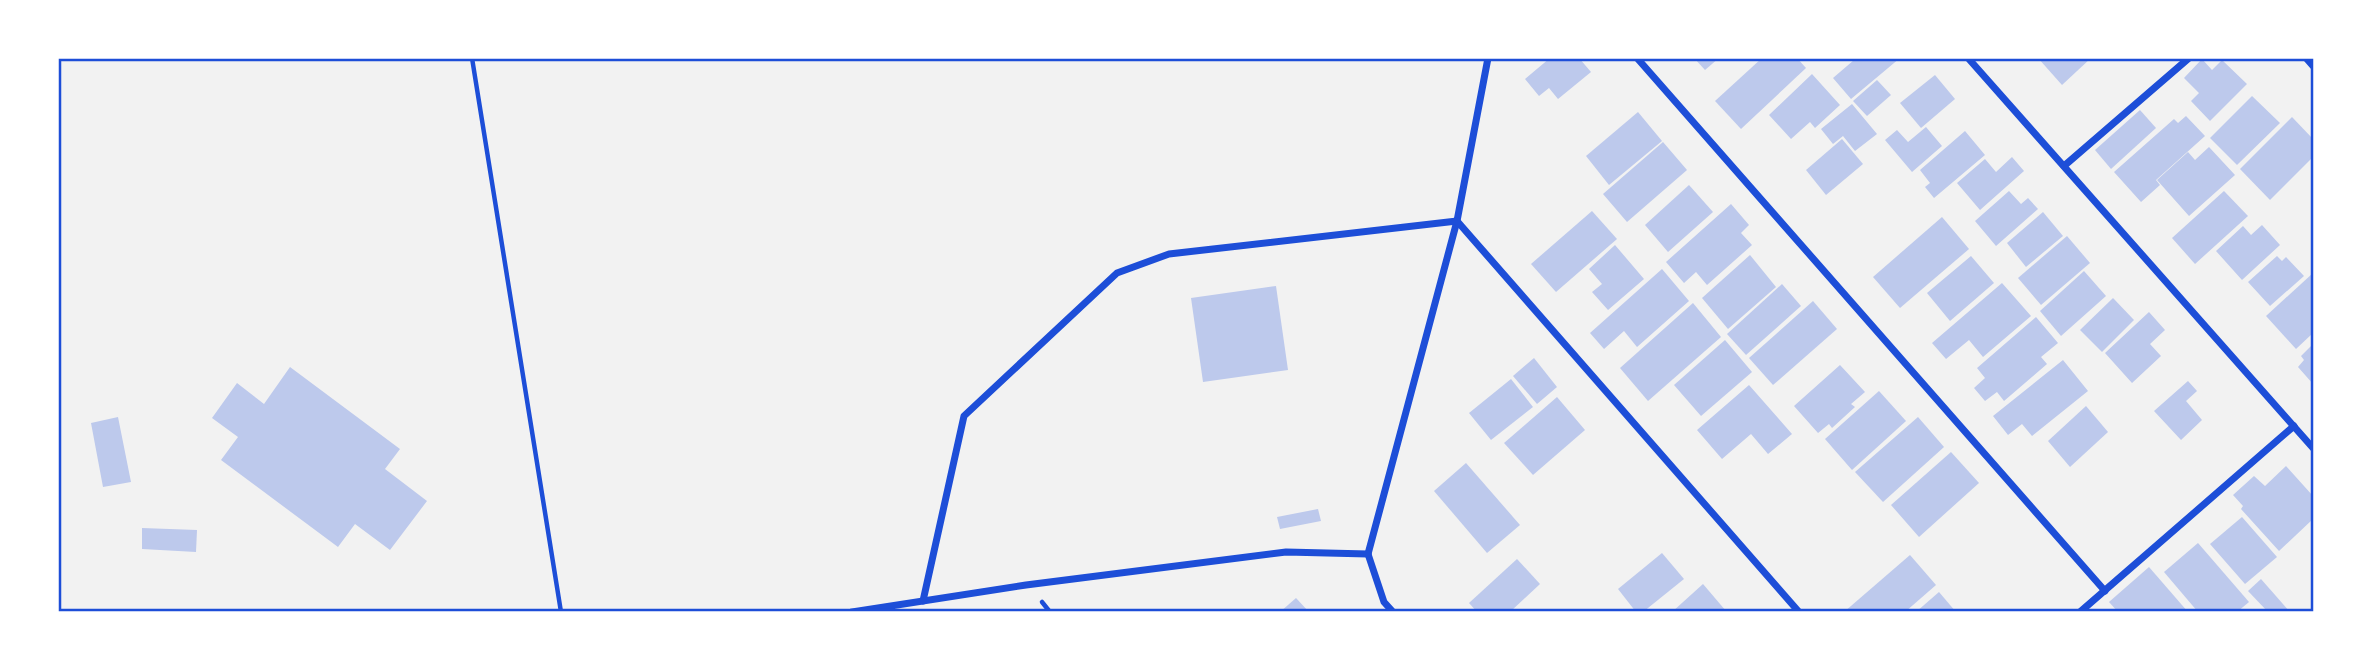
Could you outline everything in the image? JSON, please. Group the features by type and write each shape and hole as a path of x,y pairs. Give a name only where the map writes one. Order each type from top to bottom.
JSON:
{"street":[{"path":"1392,612 1384,602 1368,554 1457,221 1488,58"},
{"path":"1637,58 2105,591"},
{"path":"1968,58 2313,448"},
{"path":"2064,166 2189,58"},
{"path":"2306,58 2313,66"},
{"path":"923,601 964,416 1117,273 1170,254 1457,221"},
{"path":"1457,221 1800,612"},
{"path":"2080,612 2294,426"},
{"path":"852,612 1026,585 1286,552 1368,554"}],"path":[{"path":"472,58 561,612"}],"building":[{"path":"1550,58 1579,58 1591,72 1558,99 1549,88 1539,96 1525,79"},
{"path":"1694,58 1719,58 1705,70"},
{"path":"1762,58 1797,58 1806,68 1741,129 1715,101"},
{"path":"1852,58 1900,58 1851,99 1833,78 1854,60"},
{"path":"2038,58 2091,58 2062,85"},
{"path":"2202,59 2212,70 2222,60 2247,84 2210,121 2191,101 2199,93 2184,78"},
{"path":"1812,74 1840,105 1815,128 1810,122 1791,139 1769,115"},
{"path":"1935,75 1955,99 1921,128 1900,103"},
{"path":"1877,80 1891,95 1867,116 1853,101"},
{"path":"2252,96 2280,123 2237,165 2210,138"},
{"path":"1852,104 1877,134 1855,151 1843,136 1833,144 1821,129"},
{"path":"2140,110 2156,128 2111,169 2095,150"},
{"path":"1638,112 1662,141 1609,185 1586,156"},
{"path":"2186,116 2205,136 2156,180 2160,185 2141,202 2114,172 2174,119 2178,123"},
{"path":"2292,117 2313,139 2313,157 2270,200 2240,169"},
{"path":"1926,127 1942,146 1912,172 1885,140 1897,130 1908,142"},
{"path":"1965,131 1985,155 1934,198 1925,187 1930,183 1920,170"},
{"path":"1842,139 1863,164 1826,195 1806,170"},
{"path":"1663,142 1687,170 1627,222 1603,194"},
{"path":"2209,147 2235,175 2189,216 2157,180 2188,152 2195,160"},
{"path":"2012,157 2024,171 1980,210 1957,183 1985,159 1996,172"},
{"path":"1689,185 1713,212 1668,252 1645,225"},
{"path":"2009,191 2021,204 2028,198 2038,209 1996,246 1975,221"},
{"path":"2224,191 2248,216 2195,264 2172,238"},
{"path":"1731,204 1749,225 1741,233 1752,245 1707,285 1696,272 1684,283 1666,262"},
{"path":"1592,211 1617,239 1556,292 1531,264"},
{"path":"2043,212 2063,236 2026,267 2007,243"},
{"path":"1942,217 1969,249 1900,308 1873,277"},
{"path":"2262,225 2280,245 2242,280 2216,251 2243,226 2251,235"},
{"path":"2067,236 2090,263 2041,305 2018,278"},
{"path":"1615,245 1644,279 1608,310 1592,292 1602,284 1589,269"},
{"path":"1750,255 1776,287 1728,329 1702,298"},
{"path":"1971,256 1994,283 1950,321 1927,293"},
{"path":"2277,256 2282,261 2286,257 2304,276 2270,306 2248,282"},
{"path":"1662,269 1689,301 1637,347 1624,331 1604,349 1590,333"},
{"path":"2084,271 2106,296 2061,336 2040,311"},
{"path":"2313,273 2313,333 2296,349 2266,316"},
{"path":"2002,283 2031,316 1983,357 1969,340 1946,359 1932,343"},
{"path":"1782,284 1801,306 1746,355 1727,334"},
{"path":"1276,286 1288,370 1203,382 1191,298"},
{"path":"2113,298 2134,320 2102,352 2080,330"},
{"path":"1813,301 1837,329 1773,385 1749,358"},
{"path":"1693,303 1721,337 1648,401 1620,368"},
{"path":"2149,312 2165,330 2150,344 2161,356 2132,383 2105,353"},
{"path":"2036,317 2058,343 2041,357 2047,364 2004,401 1997,392 1985,401 1974,388 1985,378 1977,368"},
{"path":"1725,340 1752,372 1701,416 1674,385"},
{"path":"2313,344 2313,384 2298,367 2304,360 2301,356"},
{"path":"1534,358 1557,387 1537,404 1513,376"},
{"path":"2063,360 2088,391 2032,436 2022,424 2008,435 1993,416"},
{"path":"1840,365 1865,392 1851,404 1855,407 1832,428 1829,424 1818,433 1794,406"},
{"path":"290,367 400,449 385,469 427,501 390,550 355,524 338,547 221,460 238,437 212,418 237,383 264,404"},
{"path":"1511,379 1533,407 1491,440 1469,413"},
{"path":"2188,381 2197,391 2186,401 2202,420 2181,440 2154,411"},
{"path":"1749,385 1792,434 1768,454 1751,434 1722,459 1697,430"},
{"path":"1879,391 1906,421 1852,470 1825,439"},
{"path":"1557,397 1585,430 1533,475 1504,443"},
{"path":"2086,406 2108,432 2070,467 2048,441"},
{"path":"118,417 131,482 103,487 91,423"},
{"path":"1918,417 1944,447 1883,502 1855,472"},
{"path":"1951,452 1979,483 1919,537 1891,505"},
{"path":"1466,463 1520,525 1487,553 1434,491"},
{"path":"2286,466 2313,496 2313,519 2279,551 2241,509 2243,506 2233,495 2254,476 2265,486"},
{"path":"1318,509 1321,521 1280,529 1277,517"},
{"path":"2242,517 2277,557 2245,584 2210,544"},
{"path":"142,528 197,530 196,552 142,549"},
{"path":"2198,543 2249,602 2237,612 2198,612 2164,572"},
{"path":"1662,553 1684,579 1643,612 1636,612 1618,589"},
{"path":"1910,555 1936,585 1905,612 1844,612"},
{"path":"1517,559 1540,584 1510,612 1477,612 1469,603"},
{"path":"2149,567 2188,612 2118,612 2109,602"},
{"path":"2261,579 2290,612 2268,612 2248,591"},
{"path":"1703,584 1726,611 1672,612"},
{"path":"1939,592 1956,612 1916,612"},
{"path":"1296,598 1309,612 1280,612"}]}
